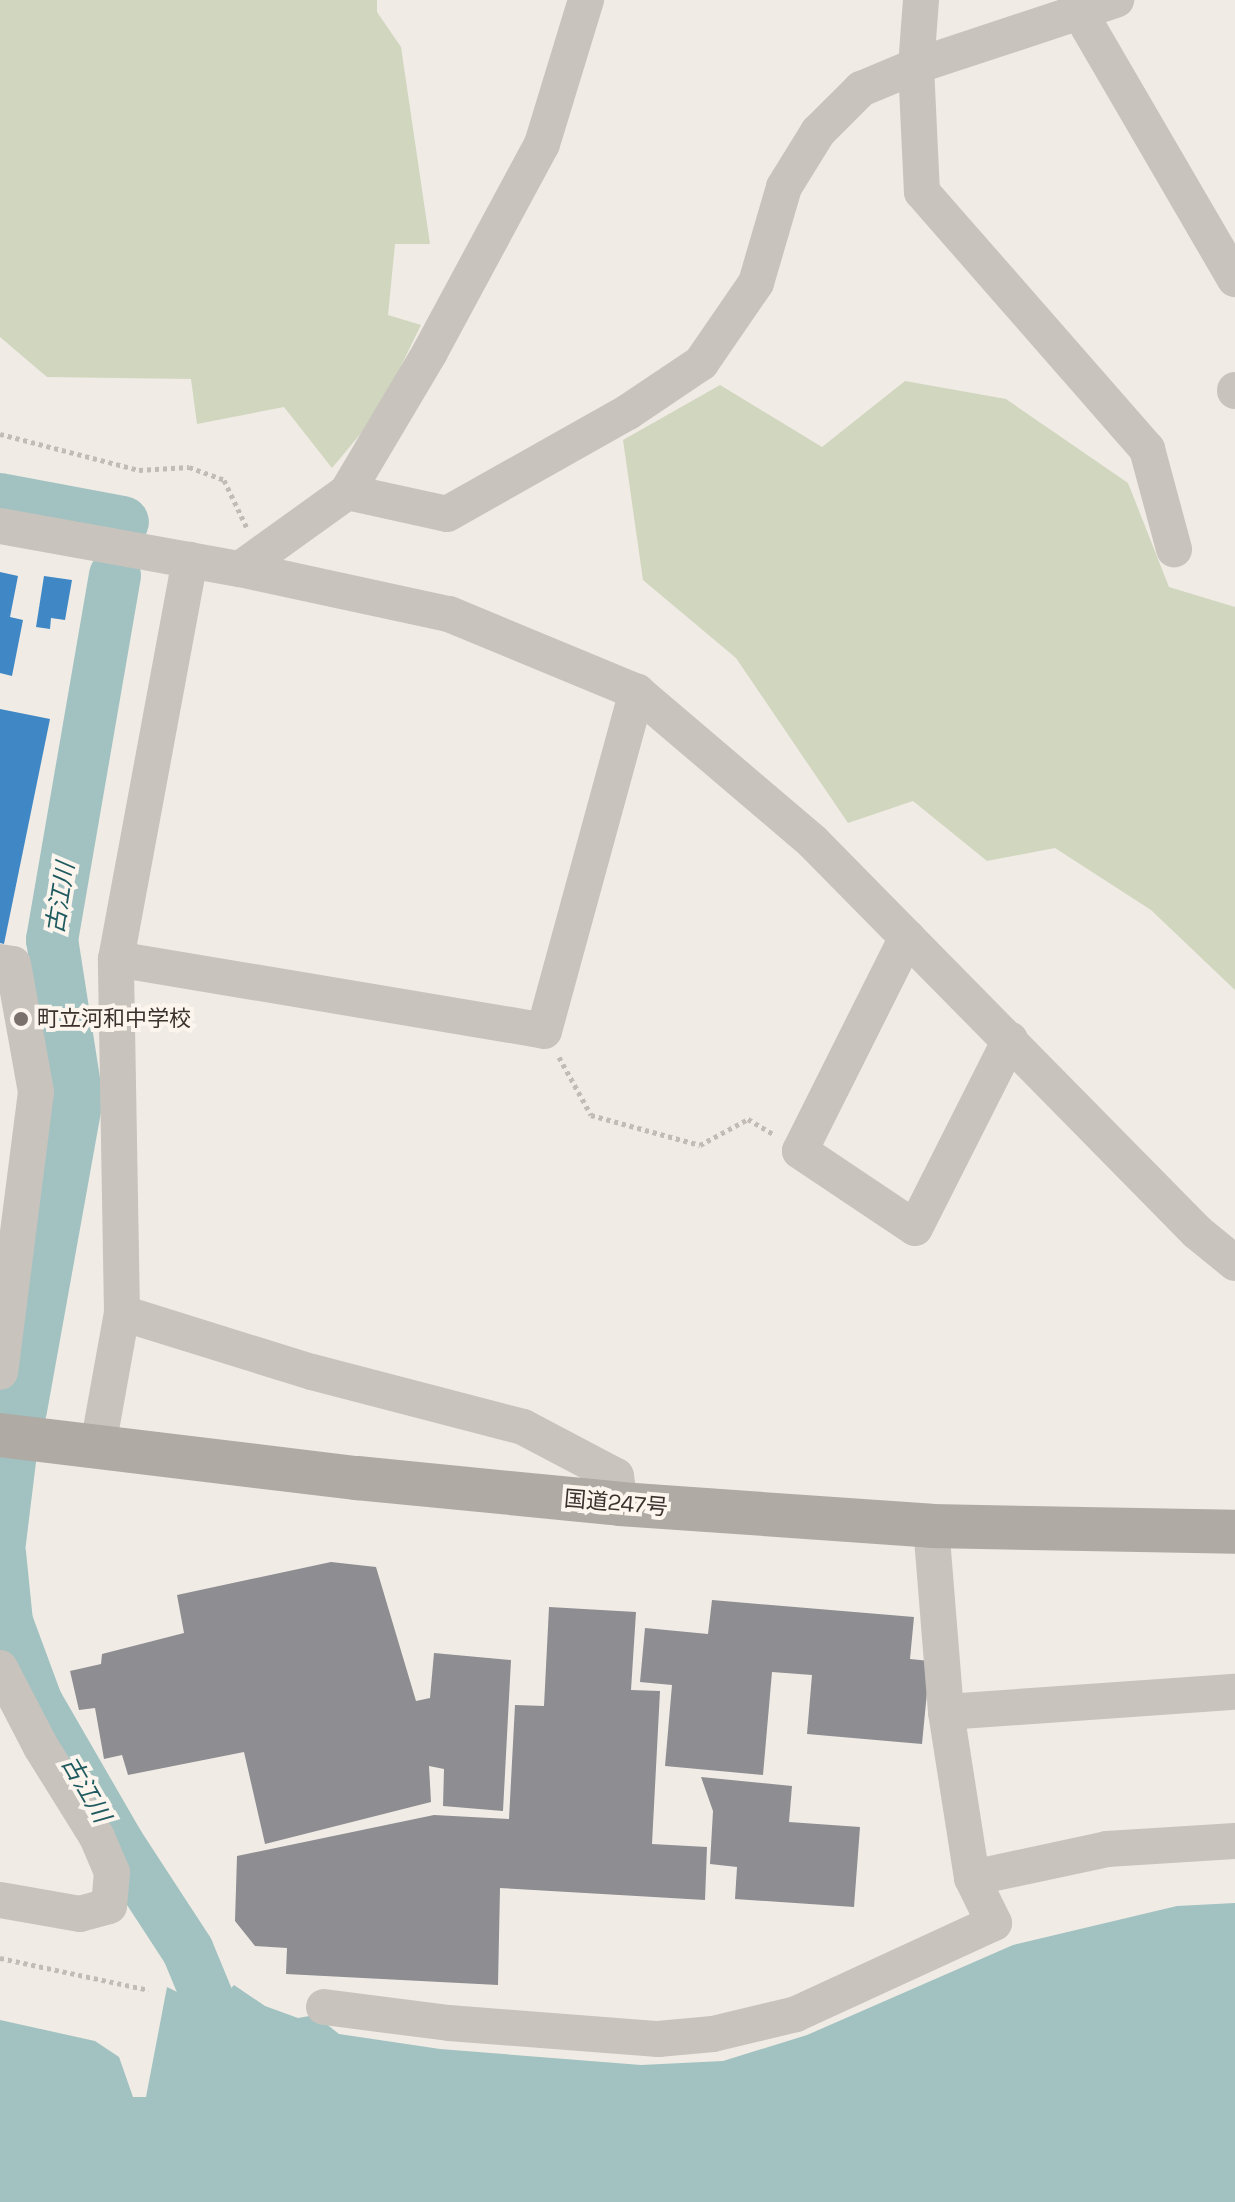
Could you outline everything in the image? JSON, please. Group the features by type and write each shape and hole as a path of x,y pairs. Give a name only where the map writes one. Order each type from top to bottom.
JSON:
{"highway":[{"name":"国道247号","path":"0,1435 357,1478 620,1504 931,1526 1235,1532"}],"street":[{"path":"250,562 347,492 430,352 542,144 586,0"},
{"path":"921,0 916,66 922,192 1147,449 1174,549"},
{"path":"347,492 447,514 628,412 701,363 756,283 784,187 818,132 861,89 916,66 1116,0"},
{"path":"1080,13 1235,279"},
{"path":"0,526 190,560 250,562 449,614 637,692 813,842 1197,1232 1235,1263"},
{"path":"98,1446 122,1313 116,959 190,560"},
{"path":"116,959 544,1031 637,692"},
{"path":"907,937 800,1151 915,1228 1010,1040"},
{"path":"0,962 13,964 36,1092 0,1372"},
{"path":"122,1313 312,1372 523,1427 616,1476 620,1504"},
{"path":"324,2007 449,2023 643,2038 713,2034 796,2014 994,1923 972,1878 946,1712 931,1526"},
{"path":"0,1668 41,1747 97,1837 112,1872 109,1906 80,1914 0,1900"},
{"path":"946,1712 1235,1692"},
{"path":"972,1878 1107,1849 1235,1841"}],"path":[{"path":"0,434 139,470 189,467 224,480 250,562"},
{"path":"544,1031 591,1115 700,1145 748,1119 800,1151"},
{"path":"0,1958 149,1990"}],"green space":[{"path":"0,0 377,0 377,12 401,47 430,244 395,244 388,315 421,325 378,413 332,468 284,407 197,424 191,379 47,377 0,337"},
{"path":"905,381 1006,399 1128,483 1169,587 1235,607 1235,990 1151,910 1055,848 987,861 913,801 848,823 736,658 643,580 623,440 720,385 822,447"}],"water":[{"path":"1235,1903 1235,2202 0,2202 0,2020 95,2041 119,2057 133,2097 146,2097 167,1987 212,2009 234,1985 265,2006 298,2018 315,2015 339,2034 440,2049 641,2065 723,2061 807,2035 1013,1945 1177,1906"}],"building: 教育":[{"path":"0,572 18,576 10,617 23,620 12,676 0,673"},
{"path":"44,576 72,580 65,620 51,618 50,629 36,627"},
{"path":"0,709 50,719 4,944 0,943"}],"building: 工業":[{"path":"331,1562 376,1567 416,1701 430,1698 434,1653 511,1660 503,1811 443,1806 444,1769 429,1766 431,1802 265,1844 244,1752 128,1775 122,1755 104,1759 95,1708 79,1710 70,1671 101,1664 102,1654 184,1633 177,1595"},
{"path":"712,1600 914,1617 910,1659 930,1661 922,1744 807,1734 812,1675 772,1672 763,1775 665,1766 672,1685 640,1682 645,1628 708,1634"},
{"path":"549,1607 636,1612 631,1690 660,1691 652,1844 707,1847 705,1900 500,1888 498,1985 286,1974 287,1948 255,1946 235,1921 237,1856 434,1815 509,1819 515,1705 544,1706"},
{"path":"701,1777 792,1786 789,1822 860,1827 854,1907 735,1899 737,1867 710,1864 713,1811"}],"waterway":[{"name":"古江川","path":"0,499 123,522"},
{"name":"古江川","path":"21,1410 77,1099 52,940 115,575"},
{"name":"古江川","path":"0,1542 10,1460"},
{"name":"古江川","path":"0,1553 7,1622 37,1703 119,1845 188,1951 212,2009"}],"place":[{"name":"町立河和中学校","path":"21,1019"}]}
